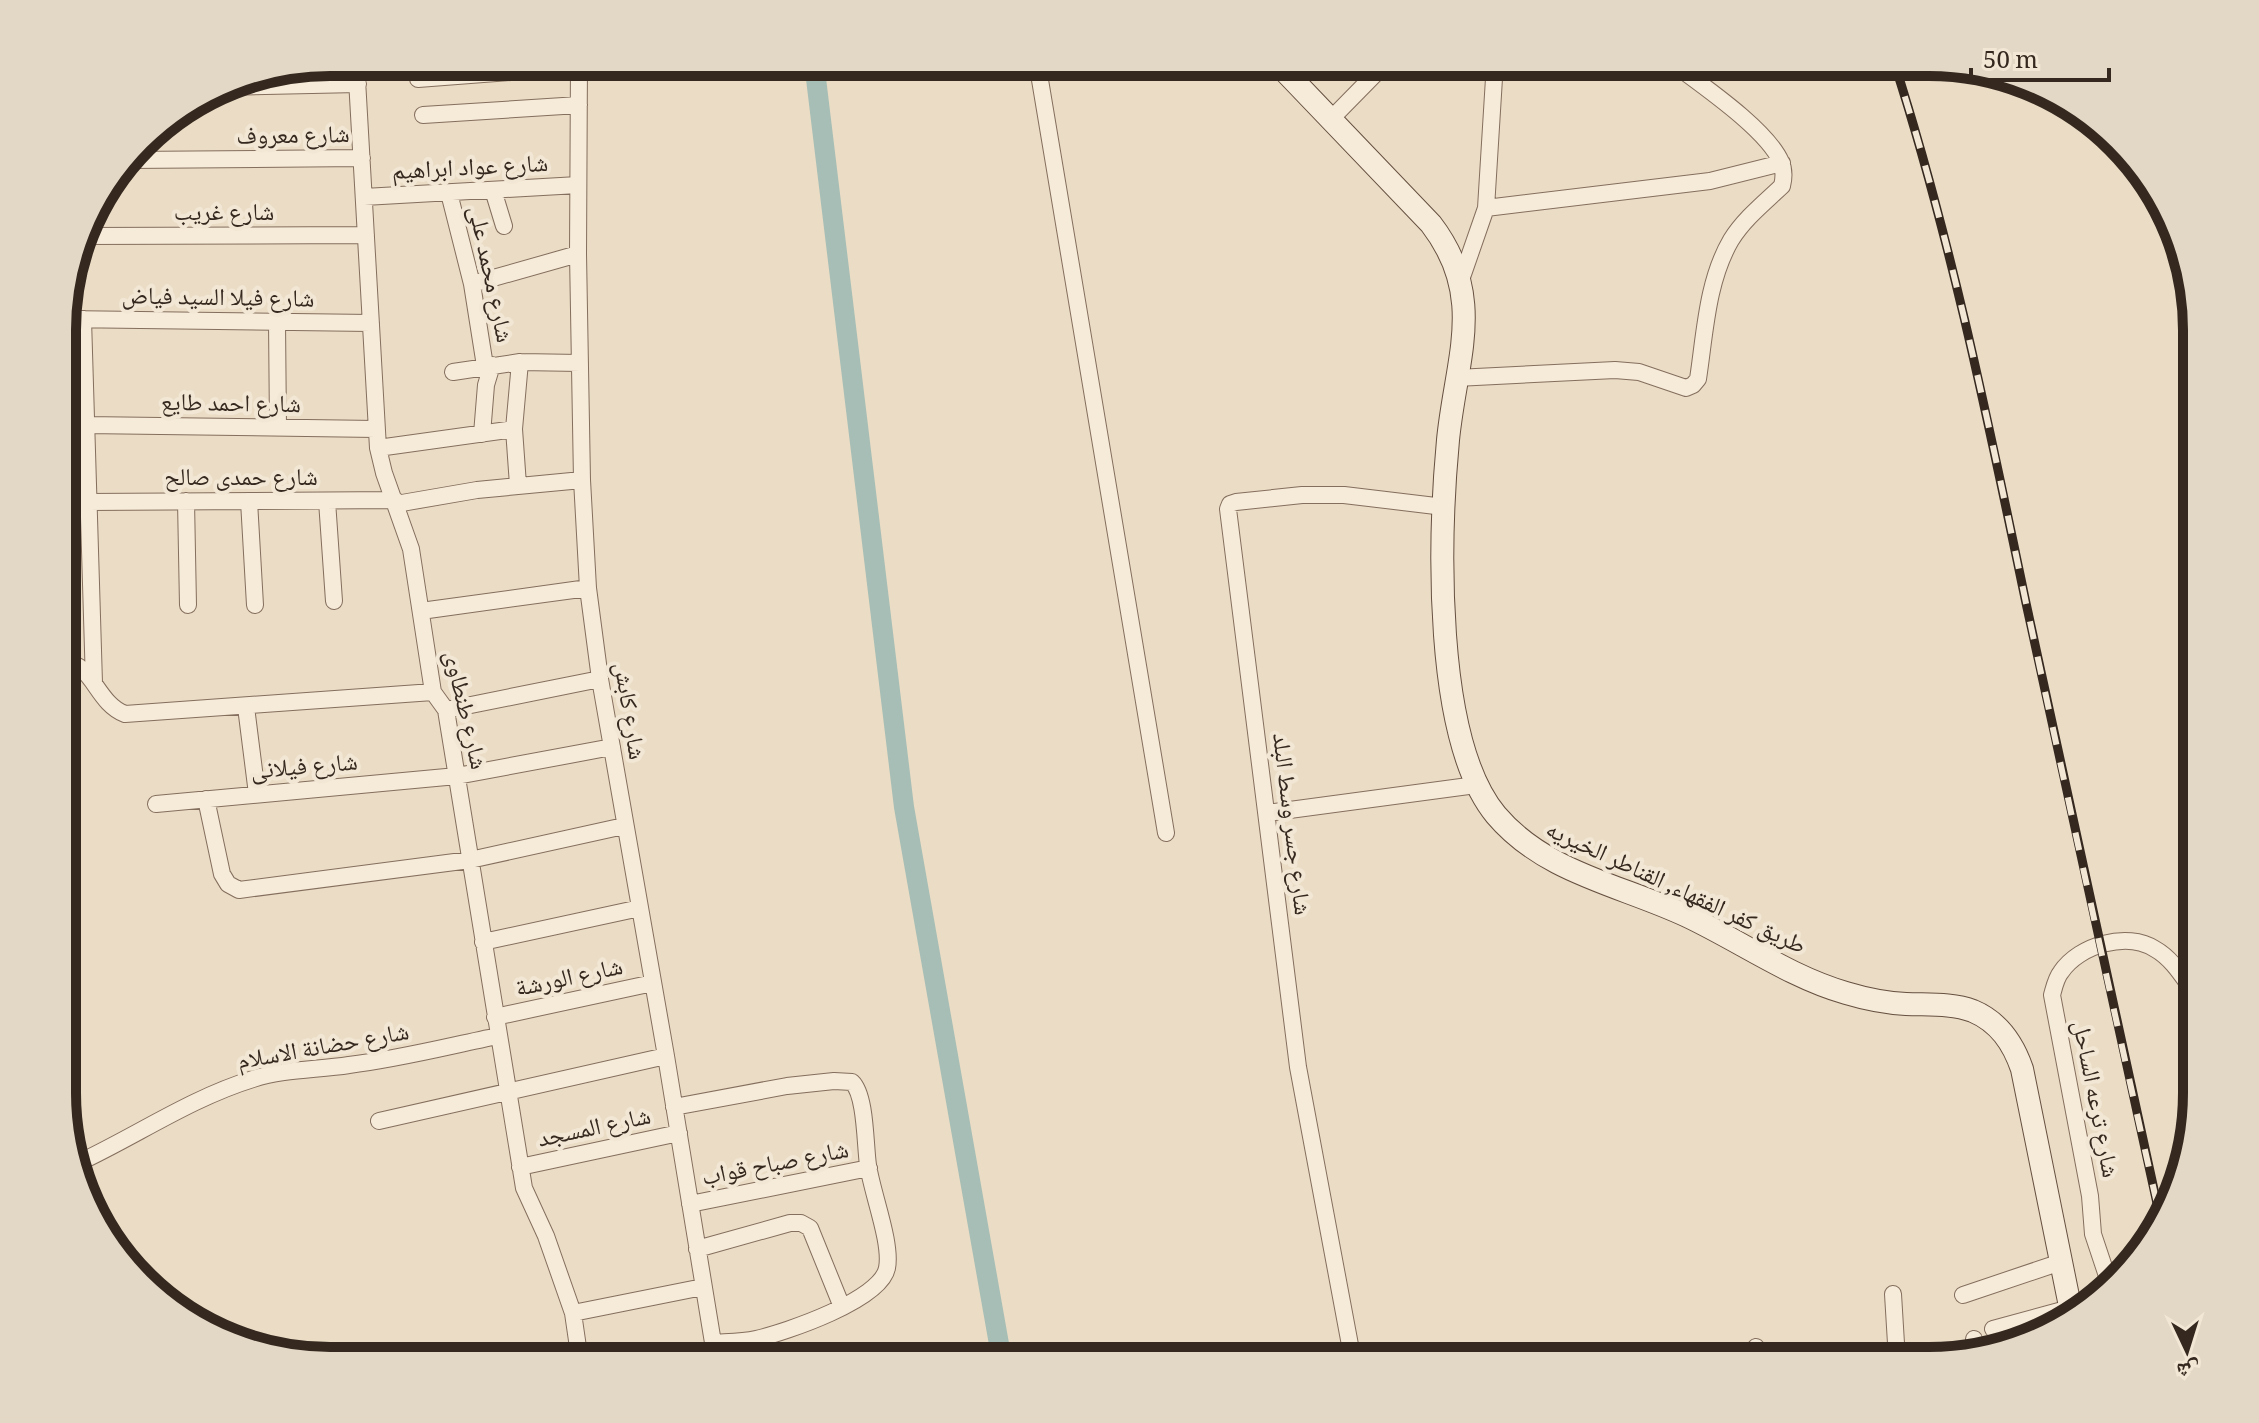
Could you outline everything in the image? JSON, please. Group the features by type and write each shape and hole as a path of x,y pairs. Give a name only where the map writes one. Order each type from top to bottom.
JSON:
{"street":[{"name":"شارع طنطاوى","path":"357,76 378,448 411,549 433,692 446,710 524,1188 546,1236 573,1313 578,1347"},
{"path":"418,79 458,76"},
{"name":"شارع كابش","path":"579,76 578,254 582,480 588,588 624,826 714,1347"},
{"path":"1039,76 1166,833"},
{"name":"طريق كفر الفقهاء, القناطر الخيريه","path":"1290,76 1431,224 1444,241 1461,280 1465,325 1456,378 1444,507 1443,577 1447,646 1462,751 1476,785 1494,813 1516,837 1542,856 1571,871 1685,915 1819,984 1874,1000 1971,1010 1989,1019 2004,1033 2022,1069 2069,1304"},
{"path":"1331,119 1373,76"},
{"path":"1461,280 1486,208 1494,76"},
{"path":"1456,378 1615,370 1639,372 1678,387 1693,385 1698,379 1719,263 1750,216 1782,186 1782,163 1772,147 1748,123 1689,76"},
{"path":"259,86 358,84"},
{"path":"423,115 579,105"},
{"name":"شارع معروف","path":"142,160 362,158"},
{"path":"1486,208 1710,181 1782,163"},
{"name":"شارع عواد ابراهيم","path":"364,197 578,185"},
{"path":"493,190 504,226"},
{"name":"شارع محمد على","path":"449,193 489,365 482,434"},
{"name":"شارع غريب","path":"94,236 366,235"},
{"path":"472,284 578,254"},
{"name":"شارع فيلا السيد فياض","path":"77,319 371,323"},
{"path":"83,319 94,683"},
{"path":"277,322 278,428"},
{"path":"518,485 514,429 520,362"},
{"path":"453,372 520,362 580,363"},
{"name":"شارع احمد طايع","path":"85,425 376,429"},
{"path":"378,448 514,429"},
{"name":"شارع حمدى صالح","path":"87,502 396,502 518,485 582,480"},
{"name":"شارع جسر وسط البلد","path":"1350,1346 1298,1067 1228,516 1230,504 1302,495 1344,495 1444,507"},
{"path":"186,501 188,605"},
{"path":"249,501 255,605"},
{"path":"327,501 334,601"},
{"path":"421,611 588,588"},
{"path":"76,665 94,683 106,703 125,714 433,692"},
{"path":"446,710 600,679"},
{"path":"246,707 257,794"},
{"name":"شارع فيلانى","path":"156,804 457,776 612,747"},
{"path":"1267,813 1476,785"},
{"path":"206,799 222,874 228,884 239,890 470,860 624,826"},
{"path":"483,942 640,908"},
{"name":"شارع ترعه الساحل","path":"2106,1274 2093,1234 2090,1196 2052,995 2060,973 2076,956 2116,940 2135,941 2153,947 2168,958 2182,976"},
{"name":"شارع الورشة","path":"495,1017 653,983"},
{"name":"شارع حضانة الاسلام","path":"85,1160 210,1095 254,1078 300,1069 347,1066 395,1058 498,1036"},
{"path":"379,1121 666,1056"},
{"path":"674,1107 787,1086 852,1082 859,1093 869,1168 887,1253 887,1268 881,1283 871,1292 801,1325 755,1339 713,1343"},
{"name":"شارع المسجد","path":"520,1167 679,1133"},
{"name":"شارع صباح قواب","path":"690,1204 869,1168"},
{"path":"697,1249 790,1223 801,1223 810,1228 842,1307"},
{"path":"1963,1295 2061,1262"},
{"path":"573,1313 703,1287"},
{"path":"1893,1294 1896,1346"},
{"path":"1993,1329 2049,1317"}],"waterway":[{"path":"816,76 904,807 999,1347"}],"railway":[{"path":"1898,76 1967,331 2157,1204"}]}
